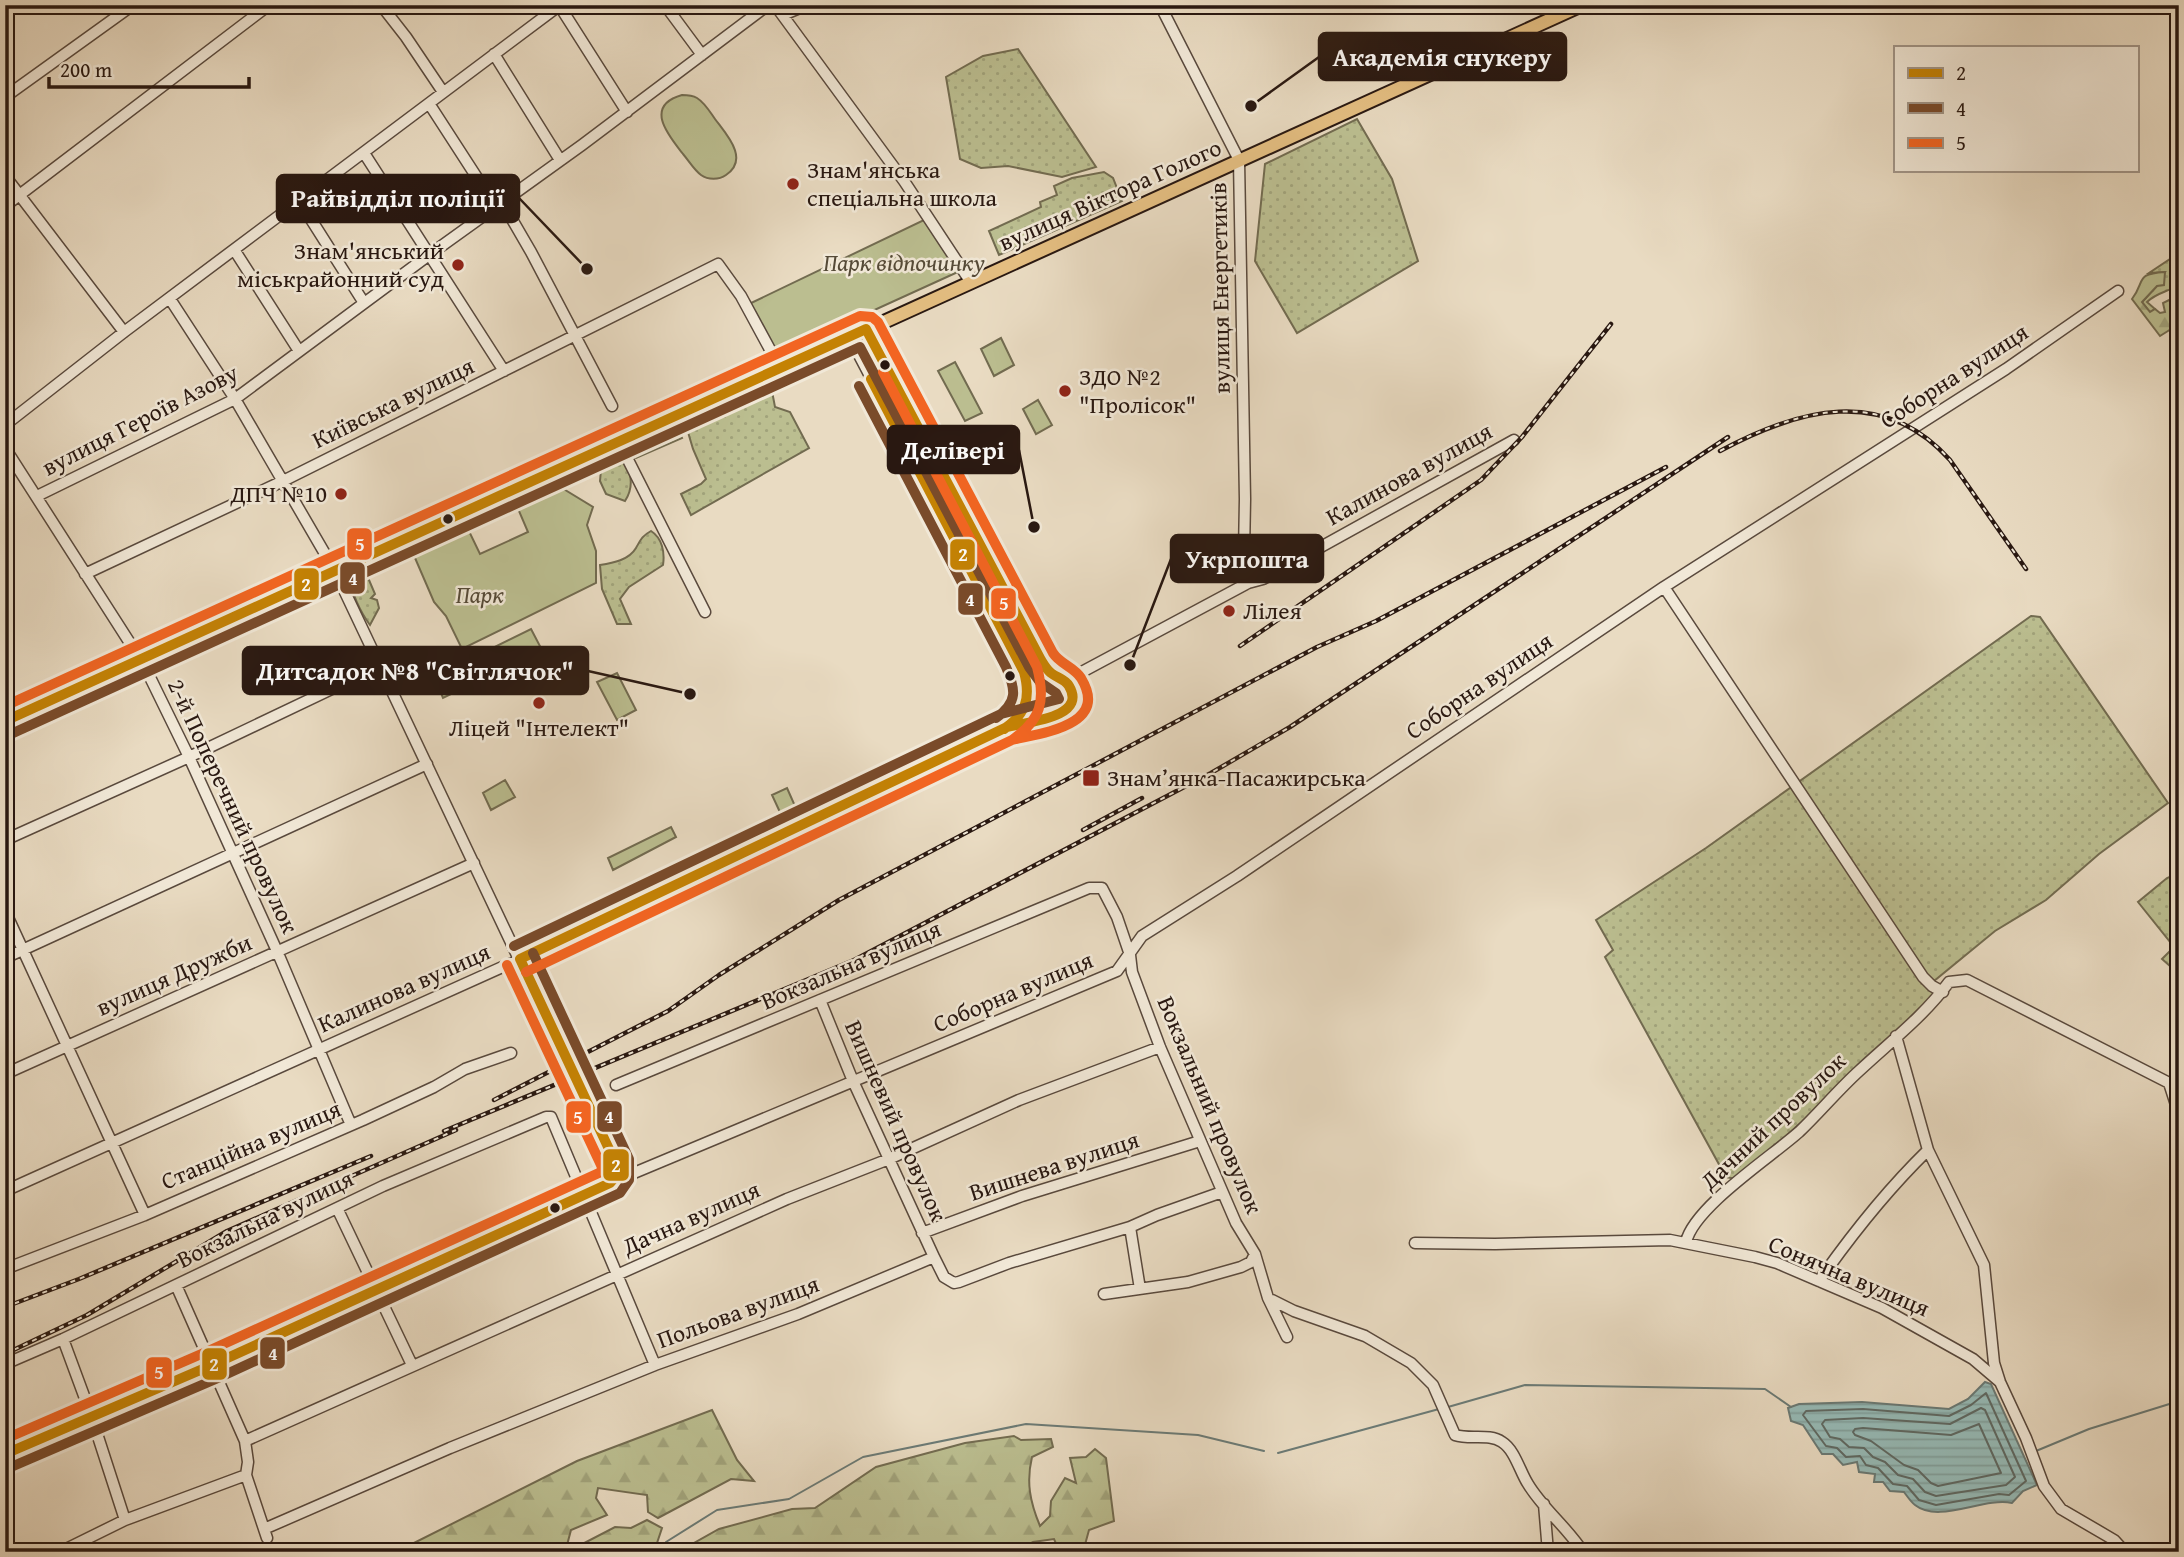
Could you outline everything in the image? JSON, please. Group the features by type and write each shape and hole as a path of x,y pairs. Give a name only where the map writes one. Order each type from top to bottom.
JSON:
{"main road":[{"name":"вулиця Віктора Голого","path":"5,721 1582,5"}],"street":[{"path":"5,97 133,5"},
{"path":"5,206 269,5"},
{"path":"382,5 443,92"},
{"path":"5,425 124,332 560,5 628,112"},
{"path":"665,5 702,55"},
{"name":"вулиця Героїв Азову","path":"37,496 235,400 429,254 628,112 768,5"},
{"path":"775,5 911,191 970,281"},
{"path":"783,15 807,5"},
{"name":"вулиця Енергетиків","path":"1160,5 1239,160 1244,553 1255,572 1255,577 1248,583"},
{"path":"494,54 560,160"},
{"path":"430,105 531,252 612,406"},
{"path":"364,153 504,371"},
{"path":"5,176 124,332"},
{"path":"300,202 364,303"},
{"path":"235,251 299,351"},
{"name":"Київська вулиця","path":"85,574 282,481 718,264 741,296 779,368"},
{"name":"Соборна вулиця","path":"5,1454 212,1365 610,1182 1117,971 1142,936 1237,876 1664,587 2006,369 2118,291"},
{"path":"170,299 235,400 335,571 561,1048"},
{"path":"849,336 1014,650 1025,675 1033,709 1050,718 1064,714 1072,701 1070,687 1065,681 1054,676 1041,660 866,328"},
{"name":"Калинова вулиця","path":"1065,681 1248,583 1263,579 1514,440"},
{"path":"618,442 705,612"},
{"name":"2-й Поперечний провулок","path":"5,448 142,660 277,951 351,1125"},
{"path":"1664,587 1923,977 1943,992"},
{"path":"5,840 189,757 380,666"},
{"path":"1007,727 1022,713 1036,682 1044,677 1054,676"},
{"name":"Калинова вулиця","path":"5,1191 520,959 1007,727 1050,718"},
{"path":"5,958 427,764"},
{"name":"вулиця Дружби","path":"5,1074 474,863"},
{"name":"Вокзальна вулиця","path":"616,1085 1090,888 1102,888"},
{"name":"Вокзальний провулок","path":"1102,888 1117,917 1130,955 1132,972 1160,1047 1236,1223 1255,1254 1268,1298 1287,1337"},
{"path":"5,911 145,1215"},
{"name":"Дачний провулок","path":"1686,1242 1689,1230 1703,1214 1799,1132 1915,1021 1950,982 1967,980 2174,1085"},
{"name":"Вишневий провулок","path":"820,1000 853,1081 934,1257"},
{"path":"1896,1037 1928,1150 1984,1265 1994,1363 2044,1486 2054,1502 2068,1515 2114,1540 2125,1552"},
{"name":"Дачна вулиця","path":"245,1441 787,1199 889,1159 1019,1100 1160,1047"},
{"name":"Станційна вулиця","path":"5,1269 145,1215 351,1125 434,1087 465,1069 510,1053"},
{"path":"576,1081 616,1164 624,1173 632,1173"},
{"path":"2174,1085 2179,1114"},
{"name":"Вокзальна вулиця","path":"5,1364 337,1208 546,1118 551,1118 584,1194"},
{"name":"Вишнева вулиця","path":"922,1233 1021,1196 1200,1141"},
{"path":"1819,1281 1849,1237 1889,1189 1928,1150"},
{"path":"610,1182 616,1176 616,1164"},
{"path":"934,1257 944,1277 954,1283 1009,1263 1130,1227 1157,1214 1222,1192"},
{"path":"584,1194 654,1365"},
{"path":"337,1208 412,1365"},
{"path":"1130,1227 1140,1289"},
{"name":"Сонячна вулиця","path":"1416,1243 1670,1240 1777,1263 1882,1307 1973,1359 2000,1382"},
{"path":"1104,1294 1188,1282 1241,1267 1251,1262 1255,1254"},
{"name":"Польова вулиця","path":"246,1475 265,1534 450,1448 654,1365 798,1314 934,1257"},
{"path":"60,1552 125,1520 246,1475 248,1462 245,1441 176,1285"},
{"path":"1268,1298 1294,1311 1365,1336 1411,1363 1433,1385 1455,1435 1500,1440 1507,1446 1530,1488 1583,1552"},
{"path":"63,1339 125,1520"},
{"path":"1544,1504 1548,1552"}],"green space":[{"path":"1018,49 1096,167 1062,177 1008,166 981,168 960,159 946,77 983,56"},
{"path":"682,95 693,96 702,102 734,147 736,162 733,169 723,177 710,179 698,173 666,130 661,114 664,106"},
{"path":"1357,119 1392,179 1418,261 1297,333 1255,261 1265,164"},
{"path":"1104,172 1113,178 1122,201 999,255 989,231 1041,207 1040,202 1057,195 1054,186 1072,178"},
{"name":"Парк відпочинку","path":"926,219 960,271 778,354 749,304"},
{"path":"2179,253 2179,285 2147,302 2155,309 2150,312 2142,302 2157,286 2165,272 2149,273"},
{"path":"2165,272 2164,285 2157,286 2142,302 2150,312 2155,309 2160,313 2165,312 2163,303 2169,300 2176,308 2179,307 2179,324 2160,336 2132,299 2145,277"},
{"path":"1001,338 1014,365 994,376 981,349"},
{"path":"873,349 1026,641 1016,645 863,354"},
{"path":"955,362 982,413 965,421 938,371"},
{"path":"762,385 771,386 775,407 790,412 809,448 691,515 681,494 706,479 685,422"},
{"path":"1038,400 1052,425 1036,434 1023,409"},
{"path":"675,423 682,438 636,458 632,457 628,450 634,442"},
{"path":"947,452 966,479 984,513 989,533 983,539 935,453"},
{"path":"615,456 625,464 630,476 630,489 625,501 606,494 600,481 602,459"},
{"name":"Парк","path":"557,485 593,507 587,525 596,551 596,583 462,649 446,616 434,602 412,551 467,527 480,554 528,532 516,504"},
{"path":"651,531 662,546 663,565 629,587 620,599 631,624 617,624 602,589 600,565 625,558"},
{"path":"356,571 369,580 375,594 371,598 377,600 379,608 370,625 352,588 350,576"},
{"path":"2031,616 2040,617 2168,803 2099,854 2046,900 1995,931 1928,986 1935,996 1810,1115 1736,1179 1726,1177 1605,957 1613,950 1596,920 1706,848"},
{"path":"531,629 542,650 443,698 434,677"},
{"path":"617,673 636,710 617,720 597,682"},
{"path":"1051,684 1061,688 1065,698 1061,708 1051,712 1041,708 1037,698 1041,688"},
{"path":"505,780 515,797 491,810 483,793"},
{"path":"787,788 799,815 785,823 772,795"},
{"path":"671,827 676,837 613,870 608,858"},
{"path":"2179,873 2179,974 2162,959 2174,947 2138,902 2167,878"},
{"path":"712,1410 737,1460 754,1481 731,1479 658,1518 648,1512 647,1495 598,1488 596,1498 607,1515 571,1530 567,1545 552,1551 537,1548 530,1552 396,1552 577,1461"},
{"path":"1014,1436 1021,1440 1051,1439 1053,1447 1032,1457 1030,1466 1030,1492 1040,1526 1050,1516 1051,1501 1065,1478 1076,1483 1070,1458 1086,1457 1095,1449 1106,1458 1114,1521 1089,1530 1083,1552 1060,1552 1054,1539 1033,1542 1015,1552 678,1552 719,1529 792,1509 815,1508 876,1467 965,1443"},
{"path":"647,1520 662,1528 657,1543 636,1552 567,1552 615,1527 631,1528"}],"water":[{"path":"1985,1382 1991,1384 2037,1485 2023,1491 2012,1503 1988,1503 1949,1511 1925,1510 1914,1504 1904,1492 1890,1491 1883,1482 1874,1482 1875,1474 1859,1472 1857,1462 1843,1465 1833,1454 1822,1454 1803,1425 1791,1421 1788,1408 1799,1404 1862,1402 1949,1409 1968,1399"}],"waterway":[{"path":"1448,1407 1525,1385 1765,1389 1791,1407"},
{"path":"2036,1451 2089,1429 2179,1401"},
{"path":"1278,1453 1439,1409"},
{"path":"666,1542 717,1510 789,1499 863,1457 1026,1424 1198,1435 1264,1451"}],"tunnel":[{"path":"561,1048 576,1081"}],"railway":[{"path":"1240,646 1481,480 1522,437 1611,324"},
{"path":"1720,451 1779,424 1809,416 1839,412 1868,413 1897,421 1924,436 1950,460 2026,569"},
{"path":"444,1131 854,960 1211,773 1290,727 1728,437"},
{"path":"494,1100 668,1011 719,975 839,900 1317,647 1376,621 1666,467"},
{"path":"1083,830 1142,798"},
{"path":"5,1354 87,1315 227,1231 456,1130"},
{"path":"5,1307 79,1279 371,1156"}],"transit line":[{"name":"5","path":"5,706 860,316 872,317 878,322 1053,653 1081,678 1088,694 1087,707 1080,717 1068,724 1012,740 526,972"},
{"name":"2","path":"5,721 866,329 1041,660 1050,672 1069,686 1073,697 1070,705 1052,717 1007,727 520,959"},
{"name":"4","path":"11,734 860,347 1029,667 1040,682 1056,693 1059,699 1001,714 514,946"},
{"name":"5","path":"883,372 1037,667 1041,690 1039,709 1029,725 1012,740"},
{"name":"2","path":"871,379 1024,672 1027,690 1025,705 1004,729"},
{"name":"4","path":"859,386 1006,667 1012,682 1013,695 1008,707 996,718"},
{"name":"4","path":"11,1467 218,1378 620,1193 629,1180 629,1159 533,953"},
{"name":"2","path":"5,1454 212,1365 610,1183 616,1176 616,1164 520,959"},
{"name":"5","path":"5,1439 206,1352 601,1172 602,1167 507,965"}],"place":[{"name":"Академія снукеру","path":"1251,106"},
{"name":"Знам'янська спеціальна школа","path":"793,184"},
{"name":"Знам'янський міськрайонний суд","path":"458,265"},
{"name":"Райвідділ поліції","path":"587,269"},
{"name":"ЗДО №2 \"Пролісок\"","path":"1065,391"},
{"name":"ДПЧ №10","path":"341,494"},
{"name":"Делівері","path":"1034,527"},
{"name":"Лілея","path":"1229,611"},
{"name":"Укрпошта","path":"1130,665"},
{"name":"Дитсадок №8 \"Світлячок\"","path":"690,694"},
{"name":"Ліцей \"Інтелект\"","path":"539,703"},
{"name":"Знам’янка-Пасажирська","path":"1091,778"}]}
